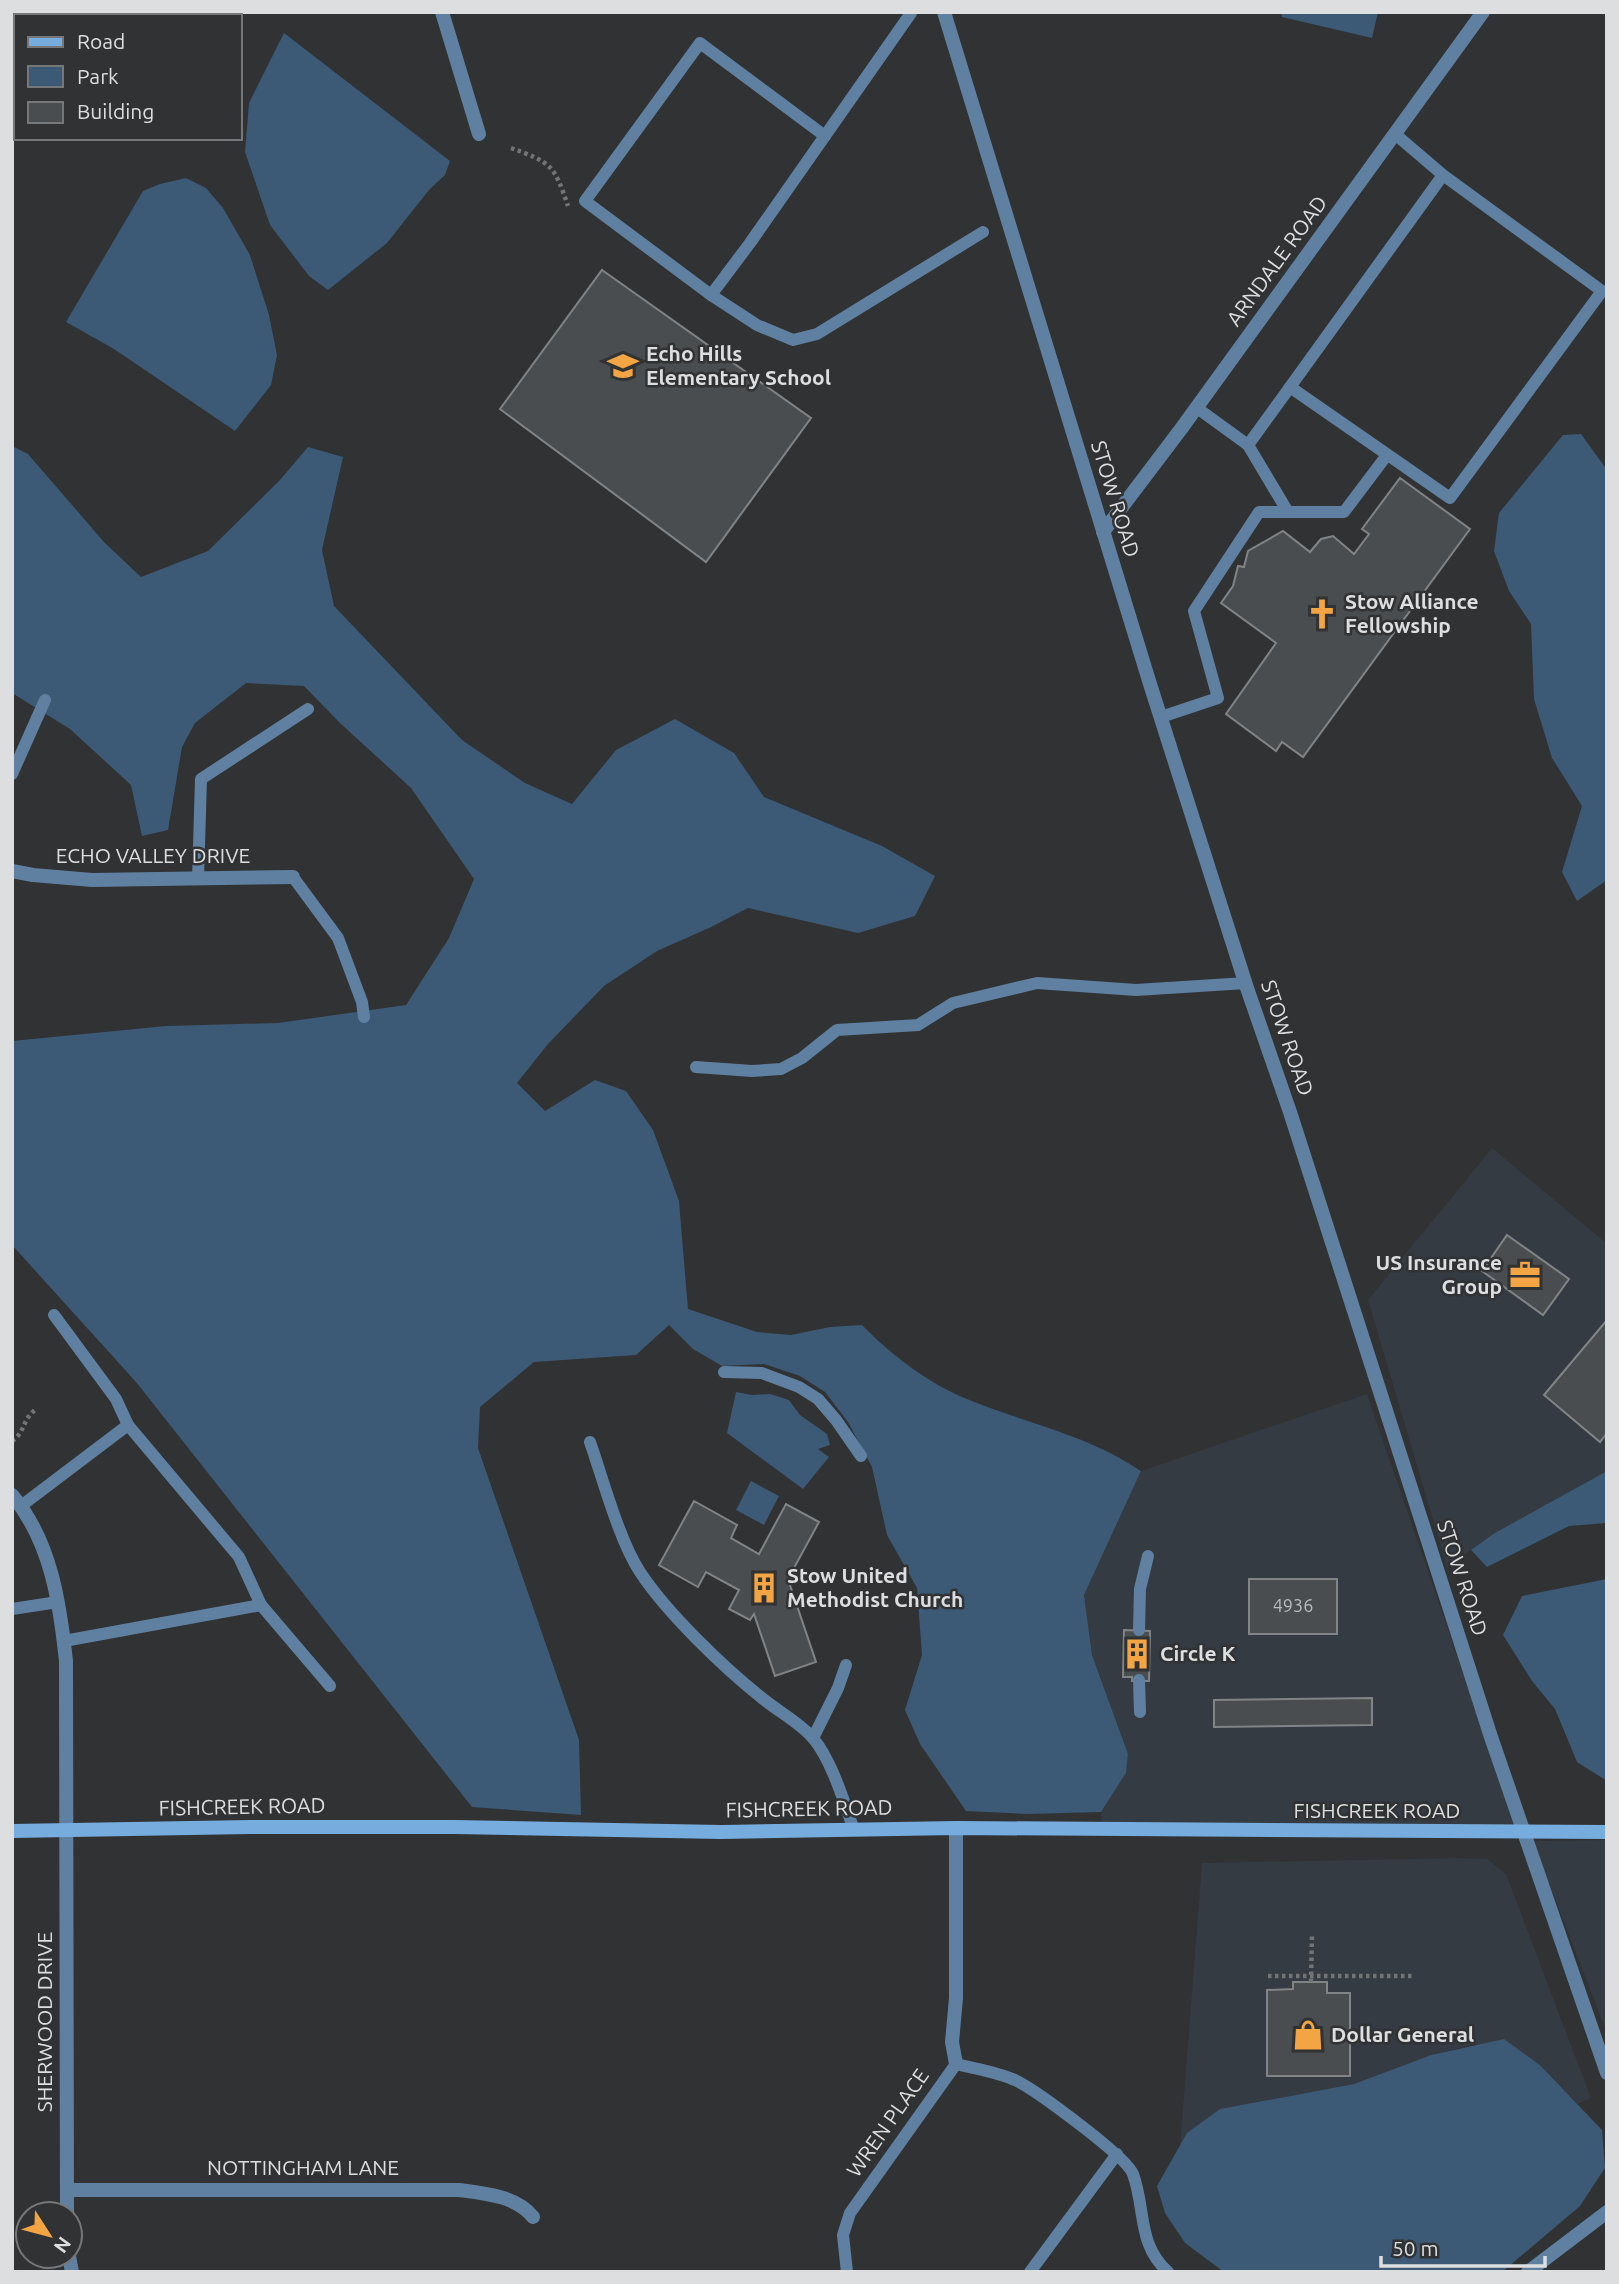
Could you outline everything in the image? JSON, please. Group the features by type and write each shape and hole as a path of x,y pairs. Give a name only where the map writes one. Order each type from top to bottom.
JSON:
{"main road":[{"name":"FISHCREEK ROAD","path":"12,1831 454,1827 721,1832 956,1828 1607,1832"}],"street":[{"path":"442,12 479,134"},
{"name":"STOW ROAD","path":"944,12 1103,533 1246,983 1491,1737 1607,2073"},
{"name":"ARNDALE ROAD","path":"1103,533 1197,408 1483,12"},
{"name":"ECHO VALLEY DRIVE","path":"12,871 92,880 293,877"},
{"name":"SHERWOOD DRIVE","path":"17,1501 48,1562 64,1641 67,1748 67,2200"},
{"name":"WREN PLACE","path":"956,1828 956,1998 952,2042 956,2064"},
{"name":"NOTTINGHAM LANE","path":"67,2190 459,2190 508,2200 528,2210 533,2217"},
{"path":"1528,2272 1607,2212"}],"lane":[{"path":"710,295 911,13"},
{"path":"825,136 700,43 585,201 710,295 757,325 793,340 817,334 983,232"},
{"path":"1290,387 1450,498 1602,291 1443,175 1395,134"},
{"path":"1248,445 1443,175"},
{"path":"1197,408 1248,445 1288,512"},
{"path":"1161,717 1218,698 1194,611 1259,512 1344,512 1387,455"},
{"path":"12,774 45,699"},
{"path":"198,879 201,779 308,709"},
{"path":"293,877 338,938 362,1002 364,1017"},
{"path":"696,1067 752,1071 781,1069 802,1058 837,1030 918,1025 953,1003 1037,983 1136,990 1246,983"},
{"path":"54,1315 116,1399 128,1425 239,1557 261,1605 330,1686"},
{"path":"724,1372 762,1373 799,1387 818,1399 827,1409 861,1456"},
{"path":"17,1501 128,1425"},
{"path":"590,1442 624,1540 638,1570 663,1602 714,1654 762,1698 814,1738 839,1785 854,1830"},
{"path":"1139,1630 1140,1589 1148,1556"},
{"path":"12,1609 58,1602"},
{"path":"64,1641 261,1605"},
{"path":"814,1738 846,1665"},
{"path":"1139,1681 1140,1712"},
{"path":"798,1724 824,1717"},
{"path":"956,2064 1017,2081 1117,2154 1132,2170 1145,2236 1152,2255 1168,2272"},
{"name":"WREN PLACE","path":"847,2272 843,2235 850,2213 956,2064"},
{"path":"1030,2272 1117,2154"}],"path":[{"path":"511,148 541,161 556,173 569,209"},
{"path":"12,1441 20,1436 27,1417 35,1410"},
{"path":"1311,1979 1312,1934"},
{"path":"1268,1976 1311,1979 1414,1976"}],"shaded area":[{"path":"1492,1148 1607,1244 1607,1471 1493,1534 1447,1567 1368,1300"},
{"path":"1367,1394 1515,1825 1102,1824 1101,1812 1126,1773 1128,1754 1092,1655 1084,1595 1141,1471"},
{"path":"1607,1840 1607,2033 1535,1841"},
{"path":"1487,1859 1506,1874 1591,2098 1578,2104 1541,2066 1475,2044 1431,2055 1354,2084 1220,2109 1180,2147 1202,1863"}],"green space":[{"path":"1281,12 1378,12 1372,38 1282,17"},
{"path":"284,33 450,161 445,175 429,190 387,243 328,290 309,276 270,225 245,152 249,103"},
{"path":"186,178 206,188 223,208 250,255 269,315 277,355 271,385 235,431 114,349 66,322 143,191"},
{"path":"1581,434 1607,470 1607,880 1577,901 1562,872 1582,806 1552,758 1534,699 1531,624 1509,591 1494,551 1499,513 1563,435"},
{"path":"12,446 28,454 104,542 141,577 208,551 280,480 308,447 343,457 322,550 334,606 462,740 525,783 572,804 616,750 675,719 734,753 764,797 882,846 935,876 915,916 858,933 748,908 657,951 604,986 548,1044 517,1083 545,1111 595,1080 626,1091 653,1130 679,1201 688,1309 757,1332 791,1335 830,1327 862,1325 911,1367 938,1385 989,1408 1100,1448 1141,1471 1084,1595 1092,1655 1128,1754 1126,1773 1101,1812 1027,1814 966,1811 920,1744 905,1710 922,1655 917,1588 887,1535 872,1467 848,1422 825,1392 800,1376 764,1364 722,1366 693,1349 669,1325 636,1355 534,1362 480,1407 478,1448 579,1740 581,1815 472,1807 136,1382 12,1245 12,1041 166,1026 278,1023 406,1005 449,938 474,879 411,788 304,686 246,683 195,723 182,747 168,830 142,836 131,785 70,729 12,693"},
{"path":"736,1392 770,1394 789,1400 800,1415 827,1434 830,1445 818,1449 829,1457 803,1489 727,1433"},
{"path":"1607,1471 1607,1523 1569,1526 1487,1567 1471,1550 1493,1534"},
{"path":"751,1481 779,1496 764,1525 736,1510"},
{"path":"1607,1579 1607,1781 1577,1762 1555,1709 1532,1681 1503,1635 1522,1596"},
{"path":"1504,2039 1541,2066 1602,2130 1605,2168 1580,2206 1502,2272 1224,2272 1185,2243 1165,2213 1157,2186 1187,2133 1220,2109 1354,2084 1431,2055"}],"building":[{"path":"602,270 811,418 706,562 500,409"},
{"path":"1400,478 1470,529 1303,757 1282,742 1276,751 1226,714 1276,643 1221,603 1233,586 1238,566 1244,567 1248,551 1283,531 1310,552 1321,539 1333,536 1354,554 1369,534 1362,529"},
{"name":"US Insurance Group","path":"1507,1235 1569,1279 1543,1315 1482,1271"},
{"path":"1607,1320 1607,1433 1600,1442 1544,1395"},
{"name":"Stow United Methodist Church","path":"694,1501 737,1525 731,1538 759,1554 786,1504 819,1522 788,1579 816,1662 775,1676 754,1614 750,1620 729,1609 739,1590 706,1572 698,1587 659,1565"},
{"name":"Circle K","path":"1249,1579 1337,1579 1337,1634 1249,1634"},
{"name":"Circle K","path":"1124,1630 1150,1631 1149,1681 1132,1681 1132,1677 1123,1677"},
{"path":"1372,1698 1372,1725 1214,1727 1214,1700"},
{"name":"Dollar General","path":"1293,1982 1327,1982 1327,1993 1350,1993 1350,2076 1267,2076 1267,1990 1293,1989"}],"place":[{"name":"Echo Hills Elementary School","path":"623,366"},
{"name":"Stow Alliance Fellowship","path":"1322,614"},
{"name":"US Insurance Group","path":"1525,1275"},
{"name":"Stow United Methodist Church","path":"764,1588"},
{"name":"Circle K","path":"1137,1654"},
{"name":"Dollar General","path":"1308,2035"}]}
